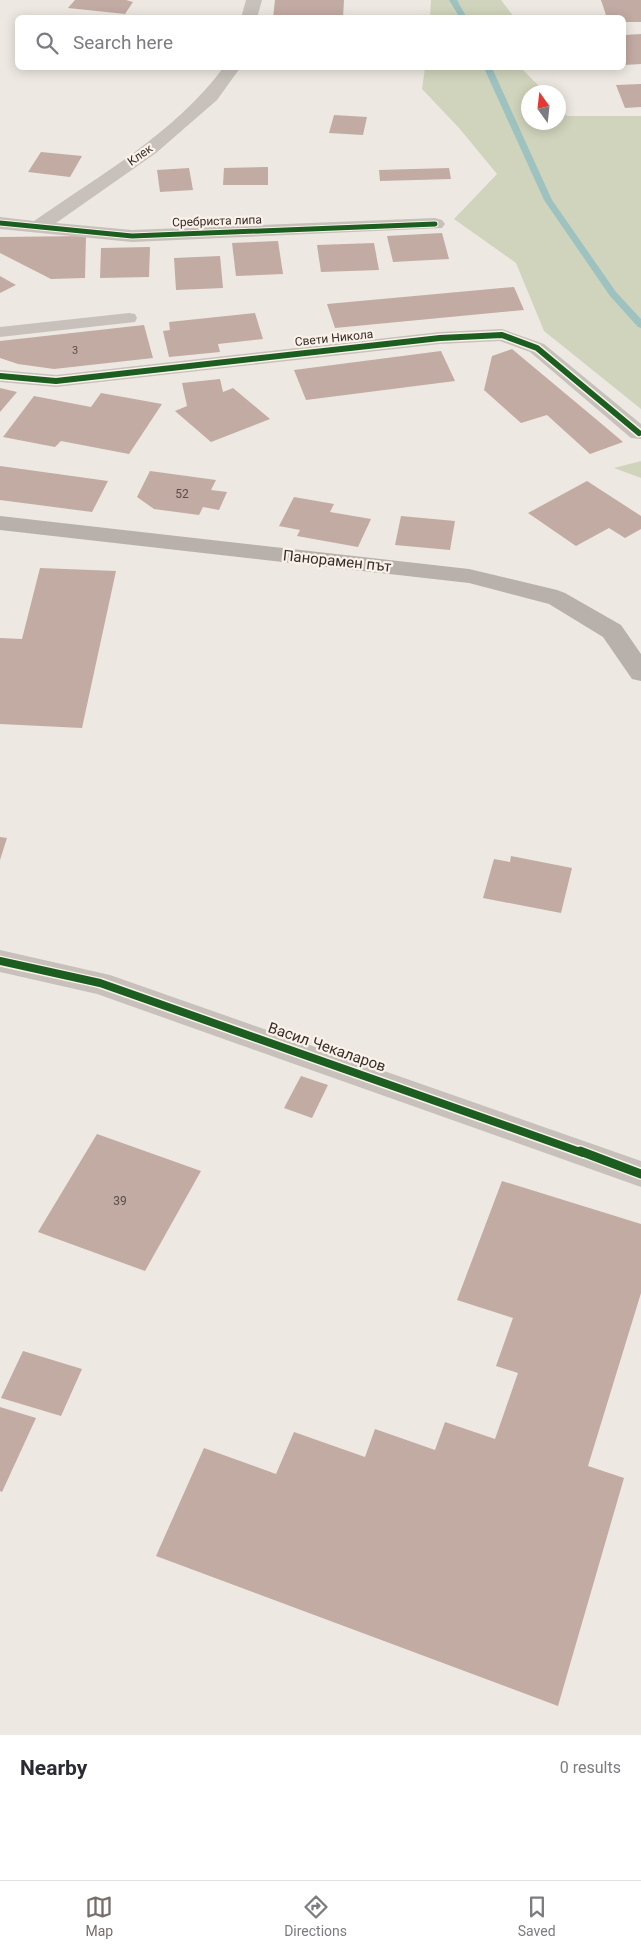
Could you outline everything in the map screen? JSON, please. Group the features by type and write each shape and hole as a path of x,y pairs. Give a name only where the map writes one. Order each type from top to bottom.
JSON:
{"main road":[{"name":"Панорамен път","path":"0,523 469,576 557,598 612,631 641,673"}],"street":[{"path":"250,15 254,0"},
{"name":"Клек","path":"36,228 150,149 212,96 229,70"},
{"name":"Сребриста липа","path":"0,223 132,236 435,224"},
{"name":"Свети Никола","path":"0,376 56,381 440,338 502,335 537,348 639,433"},
{"name":"Васил Чекаларов","path":"0,961 100,982 533,1134 641,1174"}],"lane":[{"path":"0,332 129,318"}],"green space":[{"path":"431,0 501,0 512,15 430,15"},
{"path":"425,70 523,70 538,85 521,85 521,130 566,130 566,115 641,116 641,409 544,331 516,263 454,219 497,174 459,128 422,89"},
{"path":"641,461 641,478 614,468"}],"building":[{"path":"75,0 126,0 133,2 125,14 68,8"},
{"path":"275,0 344,0 343,15 273,15"},
{"path":"601,0 641,0 641,22 626,22 626,15 606,15"},
{"path":"641,34 641,64 626,65 626,35"},
{"path":"641,84 641,107 625,108 616,85"},
{"path":"334,115 367,117 363,135 329,133"},
{"path":"41,152 82,156 70,177 28,172"},
{"path":"268,167 268,185 223,185 224,168"},
{"path":"189,168 193,190 160,192 157,170"},
{"path":"449,168 451,179 380,181 379,170"},
{"path":"442,233 449,259 393,262 387,236"},
{"path":"86,236 85,278 51,279 0,253 0,237"},
{"path":"278,241 283,274 236,276 232,243"},
{"path":"374,243 379,270 321,272 317,245"},
{"path":"150,247 149,277 100,278 101,248"},
{"path":"220,256 223,288 176,290 174,258"},
{"path":"0,276 16,285 0,293"},
{"path":"514,287 524,310 335,328 327,304"},
{"path":"255,313 263,339 218,344 220,352 169,357 163,331 170,330 169,322"},
{"path":"144,325 153,358 54,369 18,364 0,358 0,341"},
{"path":"512,349 623,442 590,454 547,415 521,423 484,390 492,356"},
{"path":"441,351 455,381 306,400 294,370"},
{"path":"220,379 223,392 233,388 270,419 211,442 175,411 187,406 182,383"},
{"path":"0,388 17,392 0,412"},
{"path":"101,393 162,404 129,454 61,441 55,447 3,437 34,396 91,407"},
{"path":"0,466 108,481 92,512 0,500"},
{"path":"150,471 216,480 211,490 227,492 219,510 203,507 199,515 154,509 137,497"},
{"path":"587,481 641,516 641,529 625,538 609,528 576,546 528,513"},
{"path":"294,497 334,504 330,512 371,519 358,547 297,536 300,530 279,526"},
{"path":"401,516 455,521 450,550 395,545"},
{"path":"40,568 116,571 82,728 0,724 0,638 22,639"},
{"path":"0,837 7,838 0,860"},
{"path":"511,856 572,868 561,913 483,898 494,859 510,862"},
{"path":"301,1076 328,1085 312,1118 284,1108"},
{"path":"97,1134 201,1171 145,1271 38,1232"},
{"path":"502,1181 641,1224 641,1293 588,1466 624,1478 558,1706 156,1556 204,1448 276,1474 294,1432 365,1457 375,1429 435,1450 445,1422 495,1439 518,1373 496,1366 513,1318 457,1300"},
{"path":"23,1351 82,1369 61,1416 1,1398"},
{"path":"0,1407 36,1418 2,1492 0,1491"}],"waterway":[{"path":"453,0 462,15"},
{"path":"489,70 548,200 613,294 641,325"}],"cycle path":[{"path":"0,223 132,236 435,224"},
{"path":"0,376 56,381 440,338 502,335 537,348 639,433"},
{"path":"0,961 100,983 533,1134 641,1174"}]}
